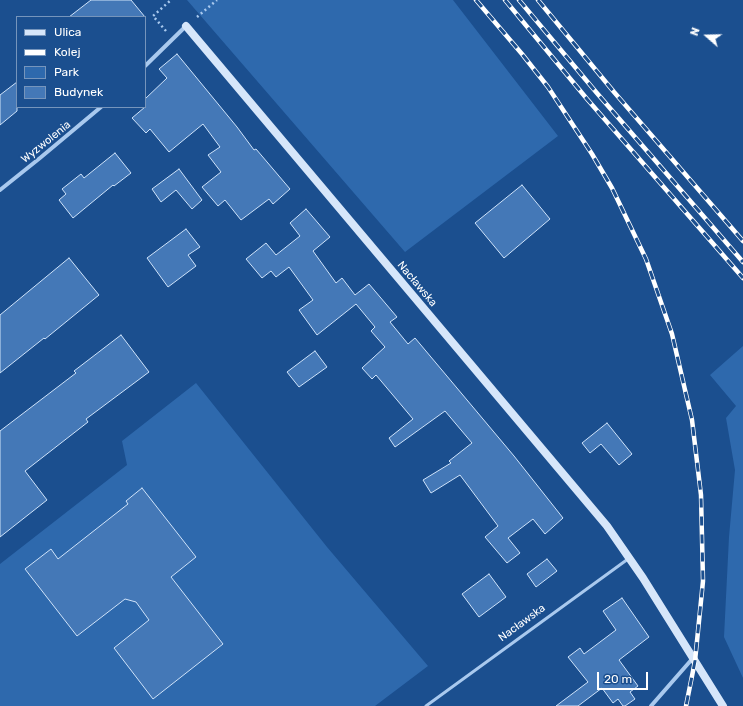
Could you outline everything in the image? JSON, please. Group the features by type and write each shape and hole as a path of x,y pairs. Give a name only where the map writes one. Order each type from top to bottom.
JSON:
{"street":[{"path":"146,65 186,26"},
{"name":"Nacławska","path":"186,26 607,526 630,558 723,706"},
{"name":"Wyzwolenia","path":"0,190 100,108"},
{"path":"651,706 693,658"}],"lane":[{"name":"Nacławska","path":"426,706 630,558"}],"path":[{"path":"171,0 153,16 172,39"},
{"path":"197,17 217,0"}],"green space":[{"path":"187,0 453,0 558,136 405,252"},
{"path":"743,346 743,678 724,637 729,537 735,470 726,418 736,406 710,375"},
{"path":"196,383 327,547 428,666 375,706 0,706 0,564 127,465 122,441"}],"building":[{"path":"91,0 131,0 144,16 70,16"},
{"path":"177,54 254,150 256,149 290,189 273,204 269,199 241,220 225,200 218,206 202,187 221,172 208,155 220,147 203,124 169,152 150,129 146,133 132,118 144,108 146,108 146,98 167,78 159,69"},
{"path":"16,83 17,111 0,125 0,95"},
{"path":"115,153 131,173 114,186 113,185 73,218 59,200 66,194 62,189 81,174 84,178"},
{"path":"179,169 202,200 192,209 176,190 161,202 152,189"},
{"path":"522,185 550,219 504,258 475,223"},
{"path":"306,209 330,237 313,251 336,283 342,278 355,295 369,284 397,317 390,322 408,344 415,338 514,456 563,518 545,534 533,519 508,538 520,553 507,563 485,537 498,526 460,475 431,493 423,480 451,463 449,461 472,443 445,411 395,447 389,438 413,419 376,375 372,379 362,368 385,347 371,331 375,327 356,304 317,335 299,310 313,300 289,267 276,277 271,271 262,278 246,259 266,243 276,255 300,236 290,223"},
{"path":"186,229 200,247 188,255 196,266 168,287 147,258"},
{"path":"69,258 99,295 0,373 0,315"},
{"path":"121,335 149,372 86,419 88,422 25,471 47,500 0,537 0,431 76,373 74,371"},
{"path":"315,351 327,367 299,387 287,372"},
{"path":"607,423 632,454 619,465 601,444 590,453 582,443"},
{"path":"142,488 196,557 171,577 223,644 153,699 114,648 149,620 136,602 125,599 77,636 25,569 51,549 58,559 128,504 126,501"},
{"path":"547,559 557,571 536,587 527,574"},
{"path":"489,574 506,597 479,617 462,594"},
{"path":"622,598 649,637 619,660 638,686 630,692 635,699 625,706 623,706 618,699 613,703 602,688 578,706 556,706 588,682 568,657 580,648 584,654 616,630 603,611"}],"railway":[{"path":"476,0 548,87 592,154 612,188 646,259 672,334 692,420 701,495 703,581 695,661 686,706"},
{"path":"505,0 587,99 743,278"},
{"path":"519,0 596,92 743,262"},
{"path":"538,0 614,92 743,241"}]}
